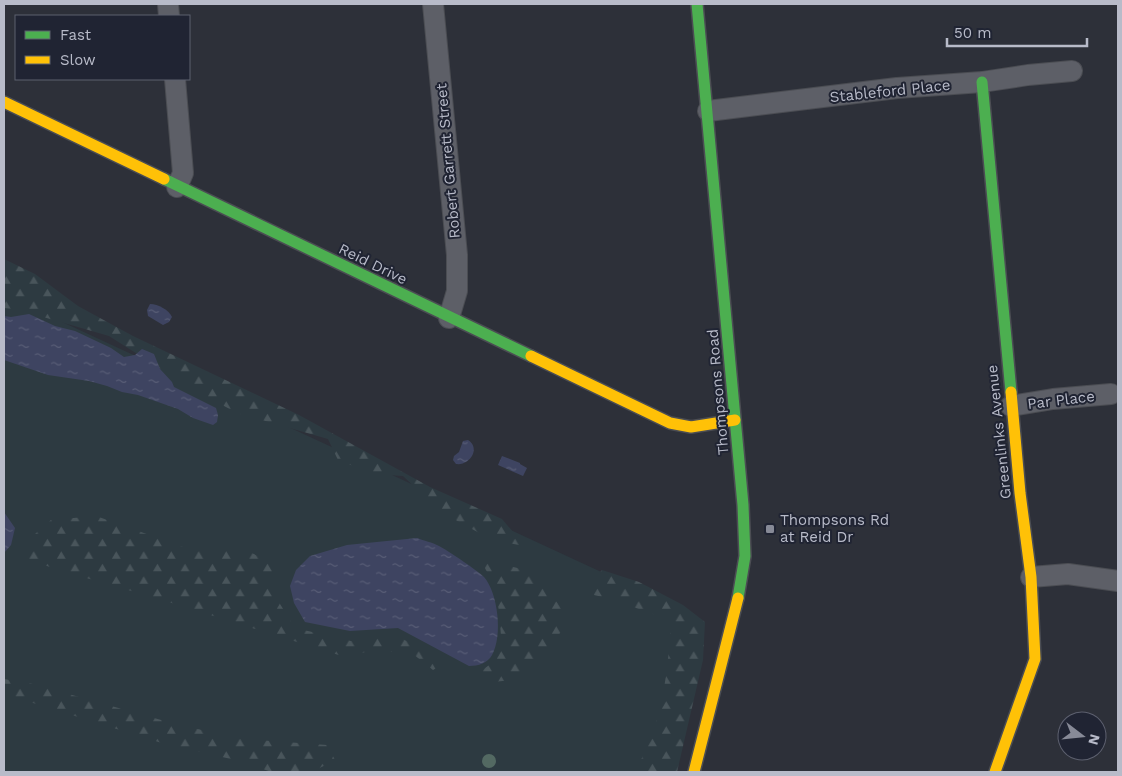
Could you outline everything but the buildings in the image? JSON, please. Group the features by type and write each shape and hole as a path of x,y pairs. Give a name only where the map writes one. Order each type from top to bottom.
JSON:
{"street":[{"name":"Robert Garrett Street","path":"433,4 458,255 457,291 450,318"},
{"name":"Thompsons Road","path":"694,772 740,590 745,556 743,505 708,111 696,4"},
{"name":"Stableford Place","path":"708,111 897,88 982,82 1072,71"},
{"path":"175,80 183,173 177,187"},
{"name":"Greenlinks Avenue","path":"982,82 1020,493 1031,577 1035,659 995,772"},
{"name":"Reid Drive","path":"4,102 177,187 670,422 691,427 735,420"},
{"name":"Par Place","path":"1012,406 1053,399 1111,394"},
{"path":"1031,577 1068,574 1118,581"}],"green space":[{"path":"4,259 35,274 78,306 133,336 299,415 430,487 502,519 525,546 492,540 441,512 403,476 374,474 338,460 328,439 237,413 191,388 109,336 19,310 4,308"},
{"path":"4,295 679,608 658,772 4,772"},
{"path":"96,516 186,548 243,549 275,564 275,596 295,628 351,641 394,635 430,652 445,663 433,670 413,654 374,650 345,657 26,559 27,541 51,520"},
{"path":"482,563 501,564 526,570 539,581 562,608 563,630 530,668 519,677 505,681 491,682 481,671 496,660 501,636 494,584"},
{"path":"602,570 639,582 683,605 705,622 703,660 677,772 634,772 651,738 662,702 671,626 664,618 611,599 594,595 589,583"},
{"path":"4,679 33,684 179,725 244,739 327,745 335,760 312,772 272,772 231,759 165,744 4,694"}],"water":[{"path":"150,304 160,306 166,310 172,317 169,322 163,325 148,316 147,310"},
{"path":"29,314 55,326 75,331 111,348 124,357 135,355 142,349 154,354 160,369 174,387 216,408 217,422 213,425 193,418 178,409 138,395 122,392 89,381 48,375 4,360 4,316 11,317"},
{"path":"468,440 474,447 472,456 466,462 456,464 453,460 454,456 459,452 463,441"},
{"path":"502,456 527,468 523,476 498,465"},
{"path":"4,512 15,528 11,545 4,553"},
{"path":"417,538 449,552 481,574 489,584 496,604 498,626 495,647 490,658 485,662 469,666 398,628 350,631 305,622 294,603 290,586 296,570 310,556 347,545"}],"traffic: fast":[{"path":"697,4 743,505 745,556 738,598"},
{"path":"982,82 1011,392"},
{"path":"164,179 531,356"}],"traffic: slow":[{"path":"4,102 164,179"},
{"path":"531,356 670,423 691,427 735,420"},
{"path":"995,772 1035,659 1031,577 1020,493 1011,392"},
{"path":"694,772 738,598"}],"place":[{"name":"Thompsons Rd at Reid Dr","path":"770,529"}]}
